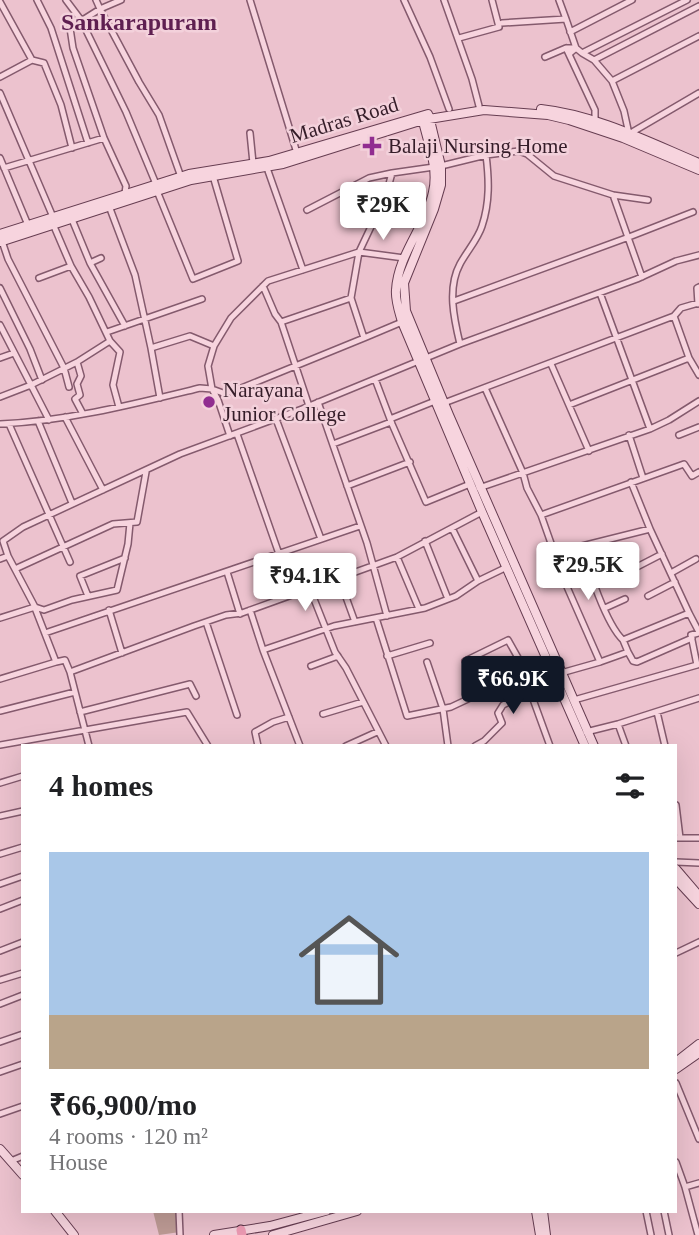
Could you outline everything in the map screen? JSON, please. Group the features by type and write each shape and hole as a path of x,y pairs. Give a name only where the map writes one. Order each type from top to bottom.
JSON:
{"main road":[{"name":"Madras Road","path":"182,179 297,153 449,110 479,106 552,110 629,134 699,163"},
{"path":"1,238 53,220 109,206 182,179 267,168 315,155 426,117 484,110 548,115 593,124 699,170"},
{"path":"421,359 406,311 404,284 439,197 438,167 426,117"},
{"path":"438,167 430,204 404,258 396,292 402,322 421,359 475,487 482,512 549,661 574,700 585,744"},
{"path":"70,215 125,193 157,187"},
{"path":"1,238 28,225 53,220"},
{"path":"475,487 491,508 558,674 584,733 592,744"},
{"path":"677,870 699,896"},
{"path":"677,880 699,904"},
{"path":"677,1061 699,1044"},
{"path":"677,1068 699,1054"},
{"path":"0,1149 21,1173"},
{"path":"57,1213 74,1235"},
{"path":"270,1232 321,1213"},
{"path":"214,1235 270,1232 349,1213"},
{"path":"537,1213 540,1235"},
{"path":"543,1213 546,1235"}],"street":[{"path":"37,0 51,29 88,143"},
{"path":"66,0 81,20 126,112 193,279 238,261 213,176"},
{"path":"96,0 159,115 182,179"},
{"path":"121,0 70,27 73,48 104,138 126,186 125,193"},
{"path":"250,0 297,153"},
{"path":"404,0 430,57 449,110"},
{"path":"444,0 459,38 479,106"},
{"path":"459,38 499,27 492,1 500,0"},
{"path":"559,0 576,48 594,60 612,81 624,111 629,134 699,93"},
{"path":"570,32 632,0"},
{"path":"582,53 687,0"},
{"path":"0,2 32,60"},
{"path":"594,60 699,6"},
{"path":"502,23 566,19"},
{"path":"612,81 699,36"},
{"path":"545,57 576,48"},
{"path":"568,51 595,110 593,124"},
{"path":"0,76 32,60 44,63 61,105 72,148"},
{"path":"0,93 30,160 71,266 110,341 120,352 113,385 120,407"},
{"path":"250,133 253,163"},
{"path":"4,168 104,138"},
{"path":"307,210 369,178 519,151 527,154 554,176 613,195 648,200"},
{"path":"460,344 453,316 453,286 458,267 482,227 490,190 486,155"},
{"path":"0,158 28,225"},
{"path":"267,168 303,270"},
{"path":"364,338 351,298 359,252 386,195 392,173"},
{"path":"613,195 642,277"},
{"path":"109,206 135,275 160,398"},
{"path":"454,301 693,212"},
{"path":"70,215 90,263 125,326"},
{"path":"1,238 8,259 64,368 69,387"},
{"path":"230,436 212,388 208,366 214,346 231,317 268,281 359,252 404,258"},
{"path":"56,662 35,607 1,538 180,454 276,419 460,344 642,277 676,261 699,255"},
{"path":"90,263 101,258"},
{"path":"39,278 71,266"},
{"path":"263,286 281,323 309,406"},
{"path":"0,288 42,380"},
{"path":"333,444 674,316 681,308 698,304 699,288"},
{"path":"600,293 650,429"},
{"path":"281,323 351,298"},
{"path":"107,332 202,299"},
{"path":"674,316 699,376"},
{"path":"0,424 83,414 200,388 212,388 223,393 234,391 402,322"},
{"path":"0,325 49,420"},
{"path":"151,348 190,336 214,346"},
{"path":"0,397 42,380 110,341"},
{"path":"0,358 14,353"},
{"path":"569,405 690,358"},
{"path":"77,362 81,376 77,384 80,395 75,399 83,414"},
{"path":"551,364 589,451"},
{"path":"375,379 426,502 523,473 650,429 699,401"},
{"path":"485,388 541,515 600,662"},
{"path":"318,402 374,566 387,616"},
{"path":"65,417 103,491"},
{"path":"276,419 321,539"},
{"path":"38,421 72,503"},
{"path":"9,424 70,562"},
{"path":"679,435 699,427"},
{"path":"237,433 279,554"},
{"path":"629,435 643,478"},
{"path":"347,486 410,462"},
{"path":"541,515 684,464 692,476 699,472"},
{"path":"15,569 113,524 137,522 146,472"},
{"path":"574,700 697,665 691,635 699,632 650,529 631,482"},
{"path":"70,672 226,615 240,614 374,566 397,557 491,508"},
{"path":"0,618 35,607 44,610 117,590 130,523"},
{"path":"45,633 109,610 134,605 360,526"},
{"path":"452,528 478,581"},
{"path":"556,556 582,546 650,529"},
{"path":"425,541 448,599"},
{"path":"582,546 612,625 633,661 637,662 692,638"},
{"path":"631,570 662,554"},
{"path":"0,559 8,556"},
{"path":"397,557 419,609"},
{"path":"88,596 80,576 125,558"},
{"path":"671,573 696,559"},
{"path":"263,650 325,629 419,609 448,599 507,567"},
{"path":"227,572 240,614"},
{"path":"339,578 355,622"},
{"path":"648,596 675,582"},
{"path":"310,589 338,656 385,744"},
{"path":"605,608 625,599"},
{"path":"109,610 122,653"},
{"path":"250,610 299,744"},
{"path":"623,640 689,613"},
{"path":"376,618 407,716 443,709 549,661"},
{"path":"206,622 237,715"},
{"path":"465,661 508,640 526,672"},
{"path":"387,656 430,643"},
{"path":"558,674 628,652"},
{"path":"311,666 338,656"},
{"path":"0,678 65,660 88,744"},
{"path":"427,662 443,709 448,744"},
{"path":"80,712 190,684 195,696"},
{"path":"485,743 502,723 498,713 503,705 530,691 549,744"},
{"path":"0,711 75,692"},
{"path":"584,733 699,698"},
{"path":"323,714 363,702"},
{"path":"0,745 187,712 207,744"},
{"path":"657,712 665,744"},
{"path":"258,744 255,732 272,722 289,717"},
{"path":"618,724 625,744"},
{"path":"350,744 377,732"},
{"path":"0,783 21,777"},
{"path":"0,816 21,811"},
{"path":"678,838 699,838"},
{"path":"0,854 21,848"},
{"path":"677,862 699,863"},
{"path":"0,884 21,877"},
{"path":"0,909 21,901"},
{"path":"677,953 699,942"},
{"path":"0,951 21,943"},
{"path":"0,980 21,974"},
{"path":"0,1004 21,996"},
{"path":"0,1042 21,1035"},
{"path":"0,1072 21,1065"},
{"path":"677,1085 699,1139"},
{"path":"0,1114 21,1107"},
{"path":"10,1161 21,1157"},
{"path":"677,1165 698,1235"},
{"path":"685,1187 699,1183"},
{"path":"179,1213 180,1235"},
{"path":"646,1213 651,1235"},
{"path":"664,1213 669,1235"}],"shaded area":[{"path":"154,1213 179,1213 180,1232 159,1235"}],"place":[{"name":"Balaji Nursing Home","path":"372,146"},
{"name":"Narayana Junior College","path":"209,402"}],"district":[{"name":"Sankarapuram","path":"139,22"}]}
